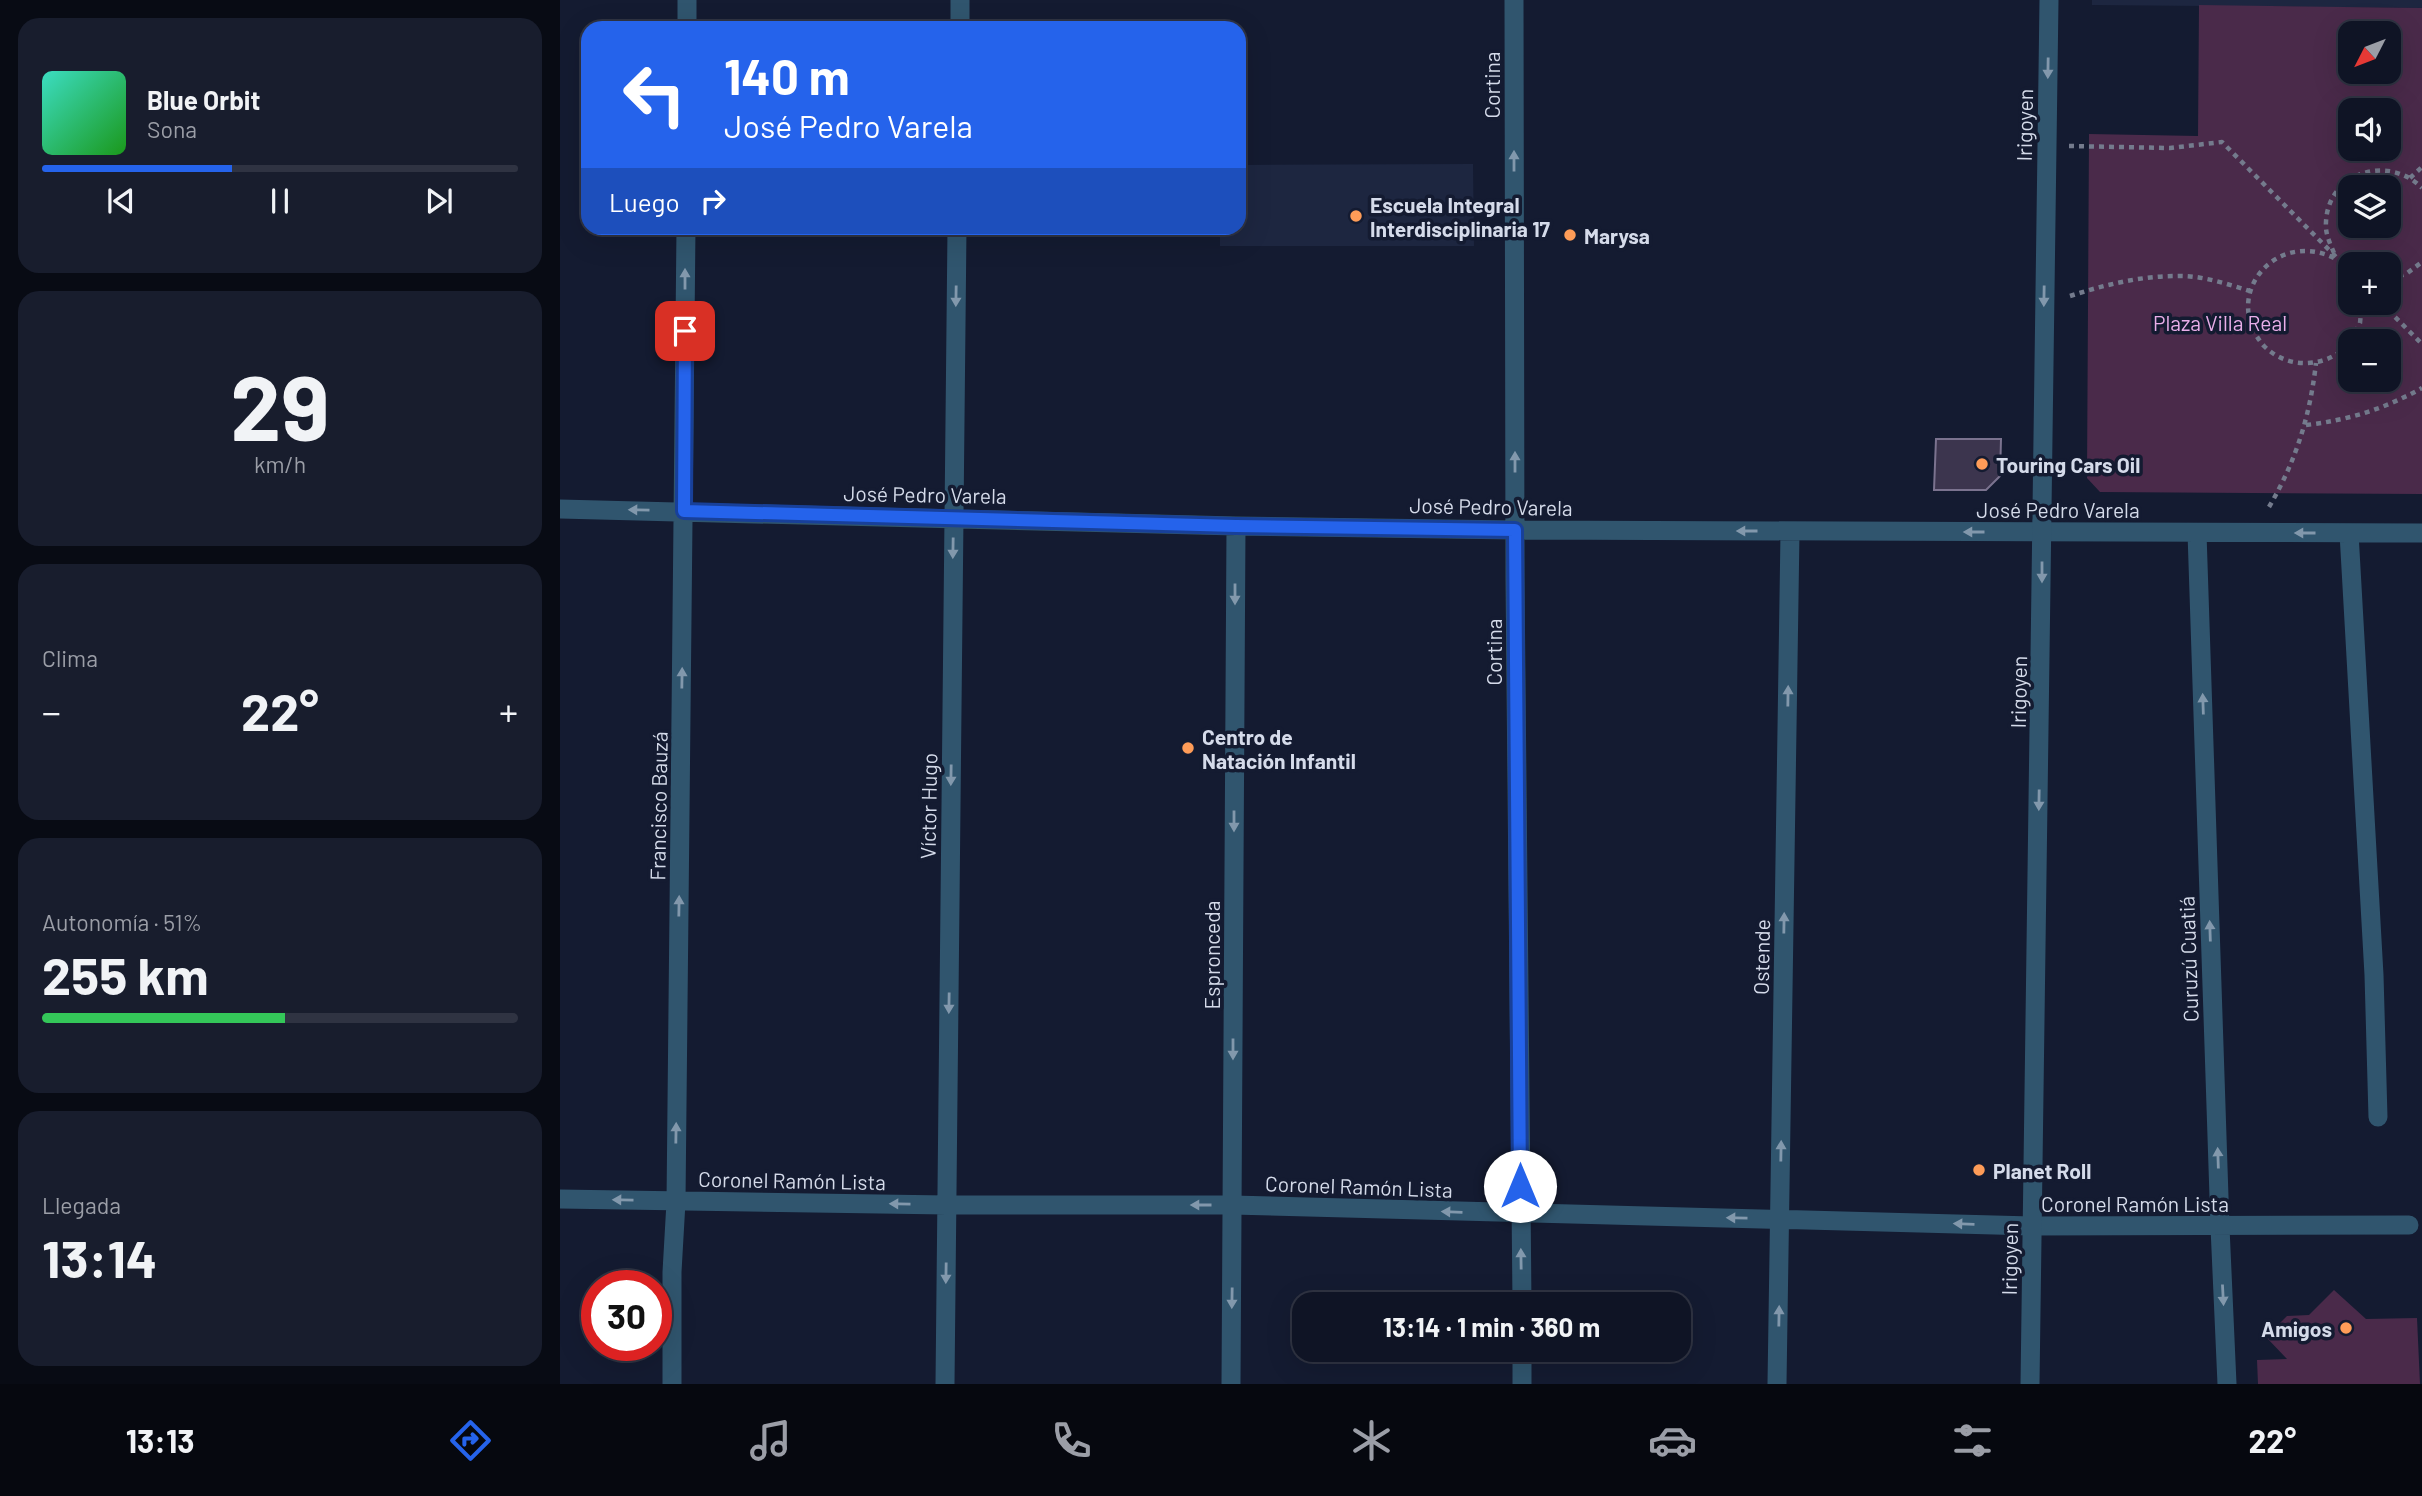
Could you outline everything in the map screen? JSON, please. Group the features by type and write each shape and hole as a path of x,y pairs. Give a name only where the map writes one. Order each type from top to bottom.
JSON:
{"street":[{"path":"687,0 687,21"},
{"path":"960,0 960,21"},
{"name":"Cortina","path":"1514,0 1521,1292"},
{"name":"Irigoyen","path":"2030,1384 2049,0"},
{"name":"Francisco Bauzá","path":"672,1384 686,235"},
{"name":"Víctor Hugo","path":"945,1384 957,235"},
{"name":"José Pedro Varela","path":"560,509 1236,526 1515,530 2422,533"},
{"name":"Espronceda","path":"1231,1384 1236,526"},
{"name":"Ostende","path":"1777,1384 1790,532"},
{"name":"Curuzú Cuatiá","path":"2197,533 2227,1384"},
{"path":"2349,533 2374,975 2378,1117"},
{"name":"Coronel Ramón Lista","path":"560,1199 947,1205 1232,1205 2032,1226 2409,1225"},
{"path":"1522,1362 1522,1384"}],"path":[{"path":"2046,146 2170,148 2222,142 2338,259"},
{"path":"2410,178 2422,167"},
{"path":"2338,258 2328,239 2326,222 2329,205 2338,190 2350,178 2366,171 2383,169 2400,172 2422,188"},
{"path":"2338,261 2317,251 2300,250 2283,254 2269,263 2257,276 2250,291 2248,307 2250,324 2263,345 2283,360 2299,364 2316,363 2332,358 2338,352"},
{"path":"2401,275 2422,262"},
{"path":"2044,305 2101,286 2178,276 2225,283 2250,291"},
{"path":"2393,315 2422,344"},
{"path":"2254,533 2290,468 2306,425 2316,363"},
{"path":"2306,425 2367,414 2422,388"}],"shaded area":[{"path":"2092,0 2422,0 2422,8 2092,5"},
{"name":"Escuela Integral Interdisciplinaria 17","path":"1473,164 1474,246 1220,246 1220,235 1246,235 1246,165"}],"green space":[{"name":"Plaza Villa Real","path":"2199,5 2422,8 2422,494 2100,492 2087,478 2089,134 2198,136"},
{"name":"Amigos","path":"2334,1290 2366,1319 2417,1318 2420,1384 2258,1384 2257,1360 2287,1359 2266,1337 2287,1316 2309,1315"}],"building":[{"path":"1936,439 2001,439 2000,476 1986,490 1934,490"}],"place":[{"name":"Escuela Integral Interdisciplinaria 17","path":"1356,216"},
{"name":"Marysa","path":"1570,235"},
{"name":"Touring Cars Oil","path":"1982,464"},
{"name":"Centro de Natación Infantil","path":"1188,748"},
{"name":"Planet Roll","path":"1979,1170"},
{"name":"Amigos","path":"2346,1328"}],"route":[{"path":"685,331 684,511 1236,526 1515,530 1520,1186"}]}
